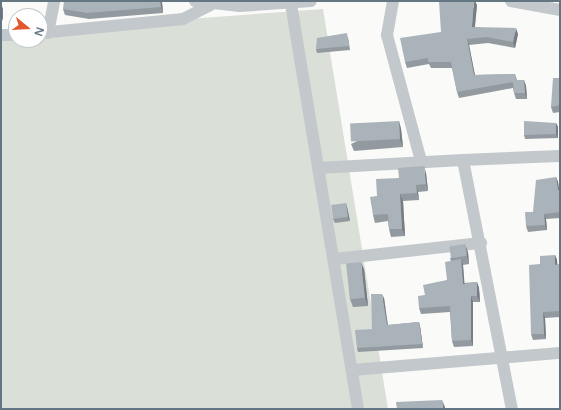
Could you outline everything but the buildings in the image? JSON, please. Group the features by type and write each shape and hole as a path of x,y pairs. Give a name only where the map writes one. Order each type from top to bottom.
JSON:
{"street":[{"path":"48,20 54,1"},
{"path":"195,1 211,5 240,3 291,4 311,1"},
{"path":"393,1 387,35 421,161"},
{"path":"511,1 560,10"},
{"path":"291,4 318,168 335,259 358,409"},
{"path":"48,33 183,18 211,5"},
{"path":"318,168 421,161 560,156"},
{"path":"463,160 504,356 512,409"},
{"path":"335,259 481,243"},
{"path":"352,370 504,356 560,353"}],"shaded area":[{"path":"323,9 388,409 1,409 1,33 8,36 8,48 48,48 48,29"}]}
